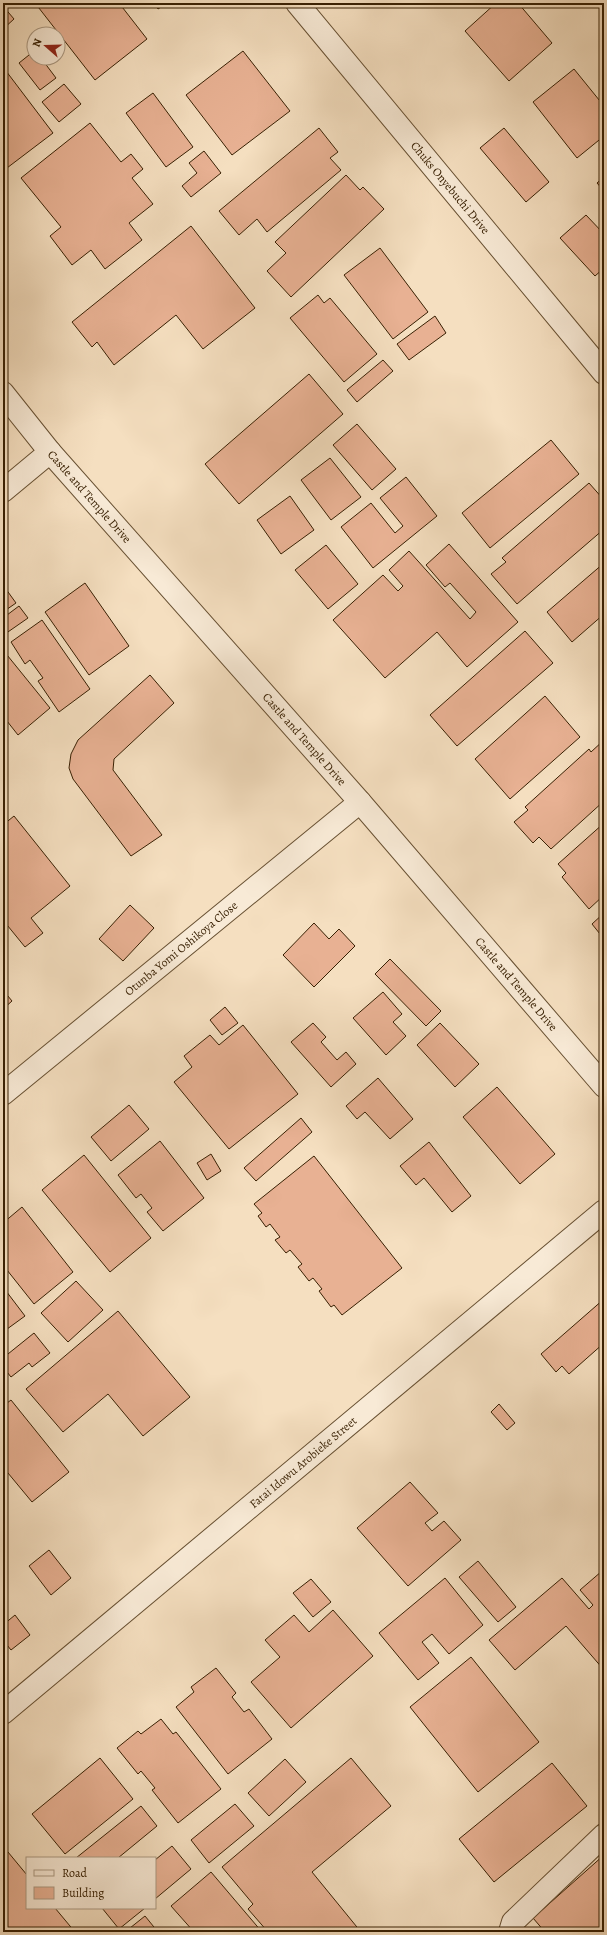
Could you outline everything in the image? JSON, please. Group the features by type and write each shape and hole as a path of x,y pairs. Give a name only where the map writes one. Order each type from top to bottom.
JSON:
{"street":[{"name":"Chuks Onyebuchi Drive","path":"297,3 604,373"},
{"name":"Castle and Temple Drive","path":"3,394 50,452 360,802 604,1086"},
{"path":"3,491 50,452"},
{"name":"Otunba Yomi Oshikoya Close","path":"3,1094 360,802"},
{"name":"Fatai Idowu Arobieke Street","path":"3,1714 604,1211"},
{"path":"510,1932 513,1922 604,1835"}],"building":[{"path":"35,3 119,3 147,39 95,80 66,43 66,26 53,26"},
{"path":"154,3 167,3 158,9"},
{"path":"496,3 518,3 552,43 509,81 465,31"},
{"path":"3,6 14,19 3,29"},
{"path":"243,51 290,111 232,155 186,95"},
{"path":"26,57 26,66 47,66 56,78 40,90 19,63"},
{"path":"3,67 53,133 3,171"},
{"path":"574,69 604,106 604,136 577,158 533,102"},
{"path":"64,84 81,104 59,122 42,102"},
{"path":"153,93 193,147 166,167 126,113"},
{"path":"90,123 121,162 131,154 143,169 132,178 153,204 129,223 142,240 105,269 91,250 72,265 50,236 61,227 21,178"},
{"path":"319,128 338,152 330,158 341,170 267,232 257,219 239,235 219,211"},
{"path":"504,128 549,182 526,202 480,148"},
{"path":"204,151 221,173 191,197 182,186 197,173 189,163"},
{"path":"346,175 360,190 363,187 384,209 291,297 267,271 286,253 275,242"},
{"path":"604,177 604,191 597,183"},
{"path":"586,215 604,234 604,268 595,276 560,238"},
{"path":"191,226 255,308 203,349 176,315 114,365 97,342 92,347 72,322"},
{"path":"380,248 428,312 393,339 344,275"},
{"path":"318,295 324,303 330,298 377,354 344,382 290,318"},
{"path":"435,316 446,333 409,360 397,344"},
{"path":"383,360 393,371 357,402 347,390"},
{"path":"309,374 343,414 239,504 205,464"},
{"path":"357,424 396,469 372,490 333,445"},
{"path":"551,440 579,474 490,548 462,513"},
{"path":"330,458 361,497 331,520 301,480"},
{"path":"406,477 437,516 373,568 341,527 371,503 395,533 403,526 380,498"},
{"path":"589,483 604,500 604,529 517,604 491,574 506,562 502,558"},
{"path":"290,496 314,530 281,554 257,520"},
{"path":"449,544 518,622 467,667 437,632 385,678 333,620 383,575 398,591 403,586 389,570 409,551 470,619 476,612 450,583 445,587 426,565"},
{"path":"326,545 358,584 328,609 295,570"},
{"path":"604,563 604,614 572,642 547,612"},
{"path":"85,583 129,646 89,675 45,612"},
{"path":"3,585 16,603 3,612"},
{"path":"19,606 28,618 5,634 3,631 3,618"},
{"path":"42,620 90,689 59,712 38,681 43,678 30,660 25,664 11,642"},
{"path":"525,631 553,663 457,746 430,715"},
{"path":"3,650 50,708 18,735 3,716"},
{"path":"150,675 174,703 114,759 113,770 162,835 131,856 73,779 69,768 71,754 78,740"},
{"path":"545,696 580,737 510,799 475,759"},
{"path":"604,740 604,801 551,849 539,837 533,843 514,822 528,810 525,807 589,749 591,752"},
{"path":"14,816 70,886 31,918 43,933 25,947 3,920 3,825"},
{"path":"604,823 604,895 589,909 562,877 566,873 558,864"},
{"path":"130,905 154,928 123,961 99,939"},
{"path":"604,913 604,939 592,924"},
{"path":"314,923 329,939 339,929 355,946 314,987 283,955"},
{"path":"390,959 441,1011 426,1026 375,974"},
{"path":"3,990 12,1001 3,1009"},
{"path":"383,992 402,1014 393,1022 406,1036 386,1055 353,1018"},
{"path":"225,1007 238,1023 222,1035 210,1020"},
{"path":"313,1023 326,1037 321,1042 337,1060 346,1052 356,1064 331,1087 291,1042"},
{"path":"440,1023 479,1064 455,1087 417,1045"},
{"path":"243,1025 298,1094 229,1149 174,1082 192,1067 184,1056 210,1035 219,1045"},
{"path":"378,1078 413,1119 390,1139 365,1112 357,1119 346,1106"},
{"path":"497,1087 555,1154 520,1184 463,1117"},
{"path":"129,1105 149,1129 111,1161 91,1137"},
{"path":"301,1118 312,1132 256,1181 244,1168"},
{"path":"160,1141 204,1198 163,1231 147,1212 152,1208 141,1194 136,1198 118,1175"},
{"path":"429,1142 471,1196 452,1212 424,1178 416,1185 400,1166"},
{"path":"211,1154 221,1171 207,1180 197,1163"},
{"path":"84,1155 151,1238 110,1272 42,1190"},
{"path":"314,1156 402,1268 342,1315 334,1305 331,1307 319,1291 322,1289 313,1278 309,1281 298,1267 302,1264 290,1250 286,1253 275,1240 280,1237 270,1224 266,1227 258,1216 262,1213 254,1204"},
{"path":"22,1207 73,1272 34,1304 3,1265 3,1223"},
{"path":"76,1281 103,1310 68,1342 41,1313"},
{"path":"3,1287 25,1316 3,1332"},
{"path":"604,1299 604,1343 569,1374 562,1366 556,1372 541,1354"},
{"path":"118,1311 190,1397 143,1436 108,1394 63,1432 26,1389"},
{"path":"34,1333 50,1353 32,1367 29,1363 11,1377 3,1367 3,1358"},
{"path":"11,1400 69,1472 32,1502 3,1467 3,1406"},
{"path":"499,1404 515,1423 507,1430 491,1412"},
{"path":"410,1482 438,1513 425,1523 432,1531 444,1521 461,1540 408,1586 357,1528"},
{"path":"49,1550 71,1578 51,1595 29,1566"},
{"path":"478,1561 516,1607 498,1622 459,1577"},
{"path":"602,1571 604,1573 604,1670 566,1626 515,1670 489,1640 562,1578 589,1609 593,1605 580,1590"},
{"path":"445,1578 483,1625 449,1654 432,1634 422,1642 439,1663 418,1680 379,1633"},
{"path":"311,1579 331,1602 313,1617 293,1593"},
{"path":"333,1610 373,1656 291,1728 251,1682 280,1657 265,1640 294,1615 309,1632"},
{"path":"15,1615 30,1635 11,1650 3,1640 3,1625"},
{"path":"471,1657 539,1742 478,1792 410,1707"},
{"path":"216,1668 236,1693 232,1697 244,1712 249,1709 272,1739 228,1774 176,1707 194,1692 191,1687"},
{"path":"161,1719 173,1734 176,1732 221,1789 178,1823 152,1790 155,1788 141,1771 138,1774 117,1748 138,1731 141,1734"},
{"path":"100,1758 133,1799 65,1854 32,1814"},
{"path":"351,1758 391,1806 312,1872 361,1932 268,1932 248,1909 253,1904 222,1867"},
{"path":"285,1759 306,1782 269,1816 248,1793"},
{"path":"552,1763 587,1806 494,1882 459,1839"},
{"path":"235,1804 254,1826 209,1863 191,1840"},
{"path":"141,1806 157,1826 119,1857 77,1857"},
{"path":"3,1846 26,1874 26,1909 56,1909 75,1932 3,1932"},
{"path":"172,1846 191,1869 156,1898 156,1859"},
{"path":"604,1855 604,1927 599,1932 545,1932 533,1918"},
{"path":"211,1872 262,1932 194,1932 171,1906"},
{"path":"103,1909 144,1909 119,1929"},
{"path":"145,1916 158,1932 125,1932"}]}
